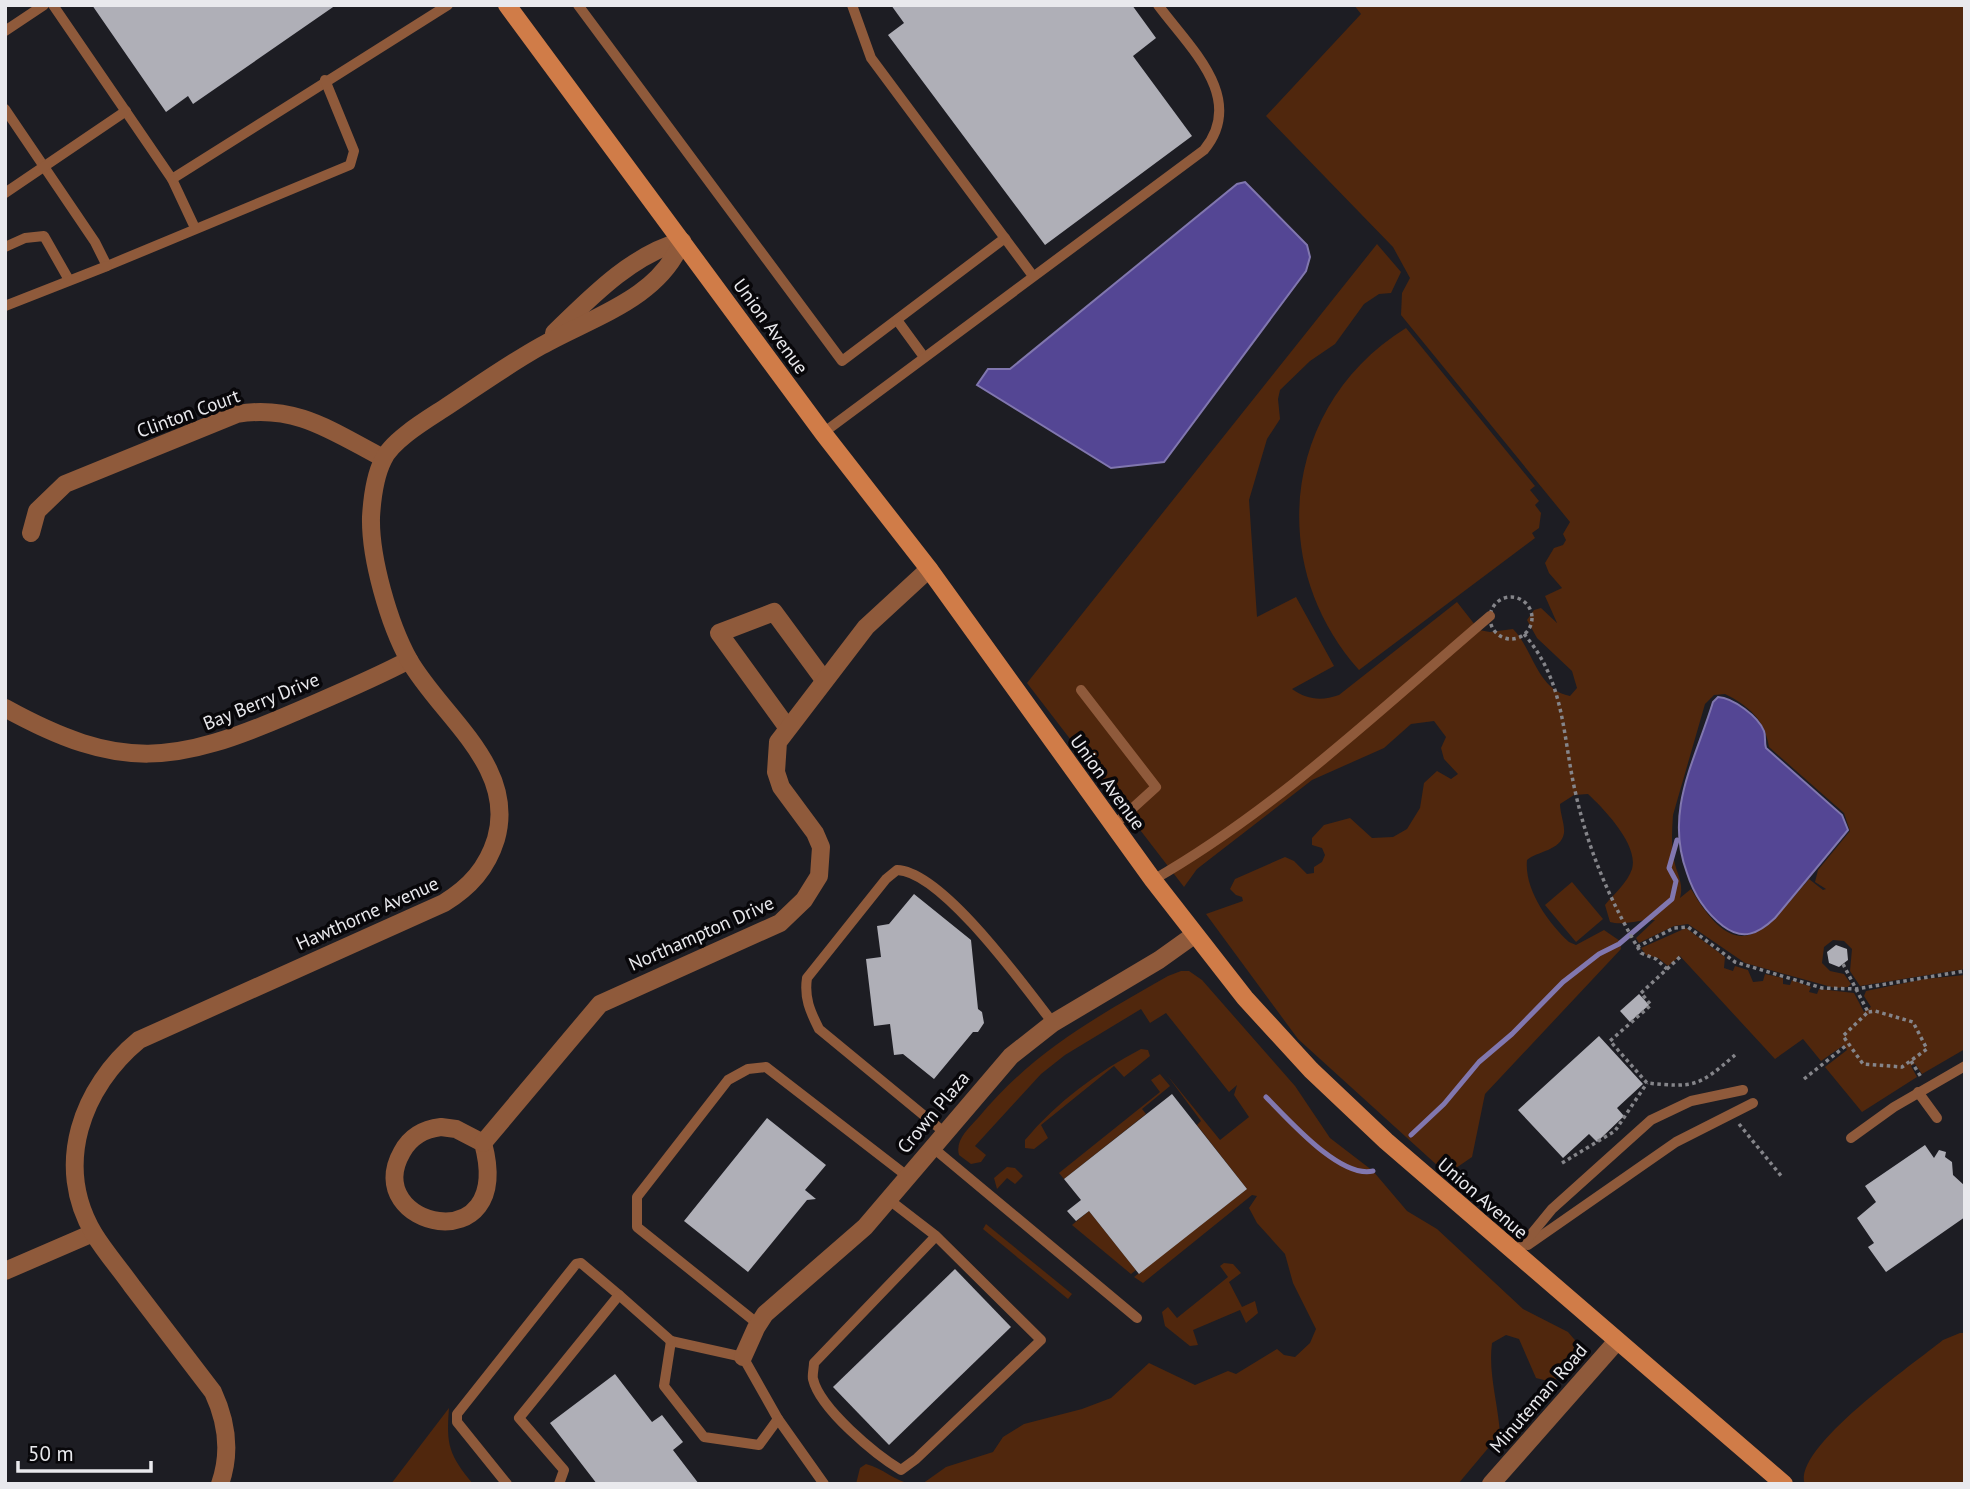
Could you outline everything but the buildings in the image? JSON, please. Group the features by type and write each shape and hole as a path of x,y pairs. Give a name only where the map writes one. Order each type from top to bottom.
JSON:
{"street":[{"name":"Union Avenue","path":"507,5 823,433 929,569 1153,880 1245,998 1311,1070 1386,1141 1784,1484"},
{"path":"541,345 597,291 652,251 681,241"},
{"path":"383,458 420,424 541,345 606,314 661,276 676,256 681,241"},
{"name":"Clinton Court","path":"31,533 37,510 65,484 237,414 271,411 305,418 383,458"},
{"name":"Hawthorne Avenue","path":"220,1484 227,1443 224,1419 213,1392 93,1233 79,1193 76,1146 90,1097 120,1056 158,1028 444,903 473,882 488,862 498,831 499,812 497,790 489,769 409,660 389,612 373,543 373,498 383,458"},
{"name":"Northampton Drive","path":"483,1143 600,1004 780,923 804,900 819,876 821,847 816,833 781,787 776,772 778,742 786,727 866,627 929,569"},
{"path":"786,727 719,633 774,612 824,680"},
{"name":"Bay Berry Drive","path":"5,708 58,736 101,749 145,754 186,751 229,740 409,660"},
{"name":"Crown Plaza","path":"743,1357 758,1324 780,1299 865,1227 1011,1056 1053,1023 1159,960 1194,935"},
{"path":"432,1128 456,1129 483,1143 490,1172 488,1188 481,1202 470,1213 456,1220 440,1222 425,1219 407,1206 396,1183 395,1174 398,1158 406,1145 418,1134 432,1128"},
{"path":"5,1271 93,1233"},
{"name":"Minuteman Road","path":"1491,1484 1617,1341"}],"lane":[{"path":"5,31 44,5"},
{"path":"53,5 172,179 195,228"},
{"path":"172,179 325,80 448,5"},
{"path":"578,5 842,360 1005,238"},
{"path":"852,5 871,58 1033,276"},
{"path":"823,433 1204,150 1217,132 1221,104 1216,84 1158,5"},
{"path":"5,306 350,165 354,151 325,80"},
{"path":"5,109 95,242 107,266"},
{"path":"5,193 126,111"},
{"path":"5,247 25,238 44,236 69,280"},
{"path":"897,320 924,357"},
{"path":"1153,880 1229,833 1343,742 1490,616"},
{"path":"1081,690 1156,787 1155,791 1113,825"},
{"path":"944,1132 818,1029 808,1008 805,993 807,978 886,879 897,870 908,870 931,885 995,947 1053,1023"},
{"path":"1852,1138 1922,1090 1965,1066"},
{"path":"758,1324 637,1227 637,1198 727,1080 748,1069 766,1067 907,1176"},
{"path":"1516,1253 1552,1209 1651,1120 1691,1101 1743,1090"},
{"path":"1922,1090 1937,1118"},
{"path":"1516,1253 1676,1142 1753,1103"},
{"path":"932,1147 1137,1318"},
{"path":"888,1199 936,1236 1041,1340 916,1460 901,1469 877,1456 821,1397 813,1379 814,1363 936,1236"},
{"path":"507,1484 457,1422 457,1414 576,1264 581,1263 671,1341 743,1357 778,1419 824,1484"},
{"path":"559,1484 564,1470 519,1418 620,1295"},
{"path":"671,1341 664,1386 704,1437 759,1446 778,1419"}],"path":[{"path":"1501,599 1521,599 1532,615 1524,634 1512,639 1498,634 1490,616 1501,599"},
{"path":"1524,634 1541,654 1552,676 1586,835 1608,895 1643,955 1656,959 1667,969"},
{"path":"1637,946 1674,929 1688,927 1744,966 1822,988 1856,989 1965,971"},
{"path":"1680,957 1641,993 1651,1005 1610,1041 1647,1083 1684,1087 1705,1081 1735,1055"},
{"path":"1843,964 1868,1012"},
{"path":"1875,1011 1916,1024 1927,1048 1902,1067 1865,1065 1848,1044 1843,1034 1868,1012 1875,1011"},
{"path":"1804,1079 1848,1044"},
{"path":"1911,1061 1922,1090"},
{"path":"1562,1163 1615,1131 1647,1083"},
{"path":"1735,1119 1782,1177"}],"shaded area":[{"path":"1354,5 1965,5 1965,969 1860,986 1850,971 1852,949 1844,941 1833,940 1824,947 1822,963 1830,971 1844,974 1851,984 1848,987 1835,988 1745,963 1688,924 1674,926 1639,943 1636,938 1655,920 1610,922 1605,905 1630,874 1633,860 1630,849 1619,828 1588,794 1574,795 1560,804 1564,830 1562,839 1554,847 1527,860 1529,882 1539,905 1569,942 1576,945 1604,930 1620,941 1621,949 1485,1094 1472,1157 1456,1168 1438,1166 1298,1039 1206,914 1243,901 1242,897 1230,889 1235,879 1285,857 1294,861 1307,874 1314,873 1314,867 1322,862 1325,855 1322,848 1312,845 1312,838 1324,825 1350,818 1372,838 1393,837 1407,829 1420,808 1424,783 1437,771 1451,779 1458,774 1444,759 1441,748 1446,737 1434,721 1411,724 1384,748 1312,780 1197,869 1184,887 1027,683 1377,244 1401,272 1391,293 1379,294 1364,304 1335,344 1310,361 1280,390 1280,419 1267,439 1249,500 1257,617 1296,597 1334,666 1292,689 1309,697 1321,699 1339,695 1457,602 1479,630 1490,632 1513,629 1550,686 1570,696 1577,688 1572,671 1537,638 1527,620 1534,610 1541,608 1557,623 1545,596 1562,588 1549,573 1545,563 1554,548 1563,545 1566,540 1563,534 1570,522 1401,315 1402,293 1410,278 1393,247 1266,116 1361,14","holes":["1725,694 1755,715 1764,729 1769,747 1844,813 1850,831 1818,870 1815,882 1826,889 1823,890 1809,879 1765,927 1751,934 1738,936 1723,929 1708,914 1691,889 1680,898 1681,883 1672,849 1673,815 1705,704 1714,695"]},
{"path":"1245,182 1307,245 1310,257 1306,271 1164,462 1111,468 977,385 988,369 1010,369 1237,184"},
{"path":"1406,328 1535,486 1530,490 1539,501 1535,505 1541,513 1539,528 1532,533 1535,538 1359,670 1329,628 1309,582 1300,535 1301,487 1312,441 1334,398 1365,360"},
{"path":"1718,697 1738,704 1751,714 1764,731 1766,748 1842,815 1848,830 1775,918 1750,934 1730,931 1706,909 1690,881 1681,850 1680,807 1685,786 1713,702"},
{"path":"1572,882 1603,919 1576,942 1545,905"},
{"path":"1686,928 1725,957 1724,968 1733,971 1735,966 1748,970 1753,982 1763,981 1765,974 1783,978 1783,984 1790,985 1792,980 1811,987 1809,992 1817,994 1819,989 1854,993 1864,1012 1871,1007 1864,996 1866,991 1924,979 1965,975 1965,1049 1922,1074 1915,1064 1911,1066 1917,1077 1862,1112 1825,1067 1847,1050 1844,1045 1821,1061 1803,1039 1775,1059 1680,956 1668,966 1658,958 1646,955 1641,948"},
{"path":"1181,971 1189,971 1202,980 1295,1086 1330,1138 1373,1171 1407,1211 1437,1229 1523,1309 1568,1332 1580,1346 1573,1367 1552,1382 1536,1378 1519,1339 1506,1335 1492,1343 1492,1377 1500,1434 1458,1484 922,1484 946,1467 993,1452 1003,1437 1024,1424 1082,1409 1111,1398 1149,1363 1195,1385 1228,1371 1236,1374 1277,1349 1284,1355 1295,1357 1310,1343 1316,1329 1293,1283 1285,1254 1257,1223 1249,1208 1257,1196 1252,1195 1143,1283 1134,1277 1247,1189 1197,1125 1201,1121 1167,1075 1220,1140 1249,1117 1234,1095 1237,1085 1229,1092 1166,1013 1150,1023 1141,1009 1065,1055 1041,1074 975,1146 986,1155 981,1162 971,1164 959,1155 959,1144 967,1131 999,1094 1043,1055 1090,1022"},
{"path":"1141,1049 1148,1050 1150,1056 1124,1077 1114,1066 1041,1125 1048,1138 1034,1149 1025,1148 1025,1140 1064,1101 1093,1078"},
{"path":"1160,1074 1170,1086 1142,1109 1146,1114 1064,1179 1059,1173 1160,1092 1151,1080"},
{"path":"1007,1167 1015,1168 1023,1176 1015,1184 1007,1178 997,1189 994,1178"},
{"path":"1089,1211 1136,1270 1131,1274 1072,1225"},
{"path":"986,1224 1072,1294 1068,1299 983,1229"},
{"path":"1224,1263 1233,1264 1241,1273 1229,1282 1242,1307 1255,1301 1258,1313 1246,1323 1240,1310 1193,1330 1198,1345 1190,1346 1165,1326 1162,1312 1168,1307 1177,1318 1228,1277 1220,1266"},
{"path":"1965,1333 1965,1484 1805,1484 1806,1469 1817,1450 1835,1429 1943,1340"},
{"path":"449,1408 448,1431 451,1449 473,1484 391,1484"},
{"path":"866,1464 912,1484 856,1484 860,1468"}],"waterway":[{"path":"1411,1135 1444,1104 1479,1062 1512,1034 1563,982 1599,954 1619,944 1672,899 1676,881 1669,868 1677,840"},
{"path":"1266,1097 1330,1157 1360,1171 1373,1171"}]}
